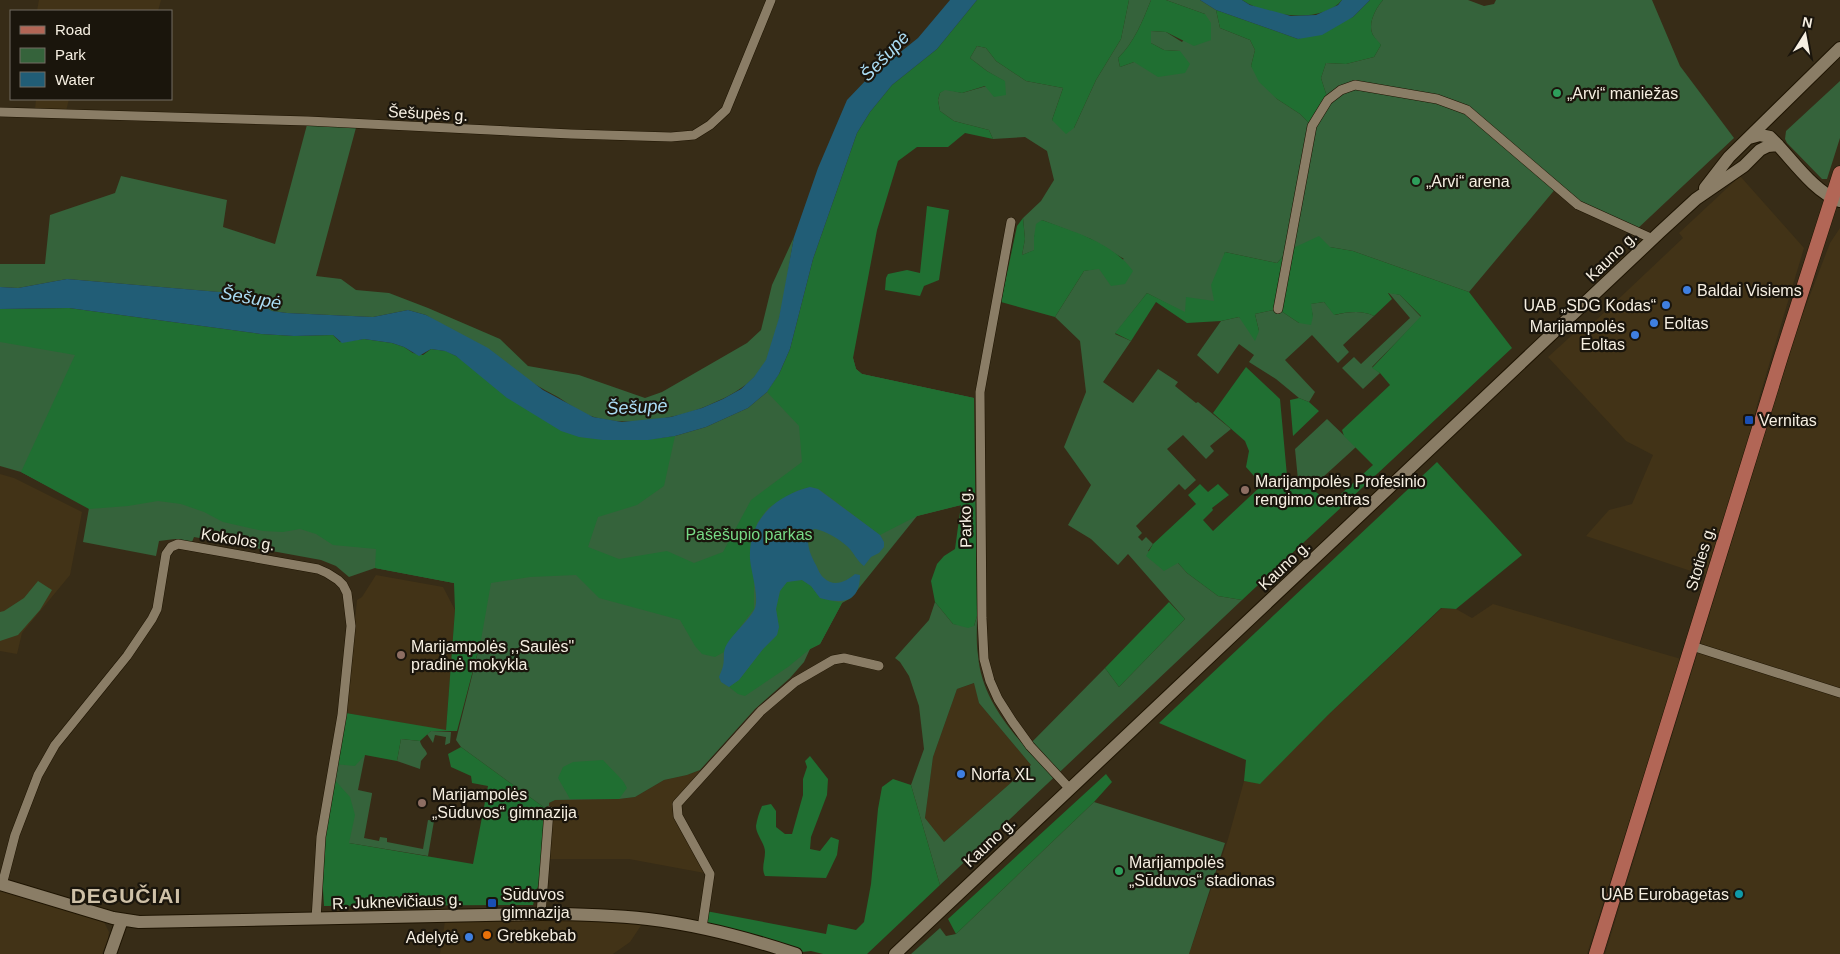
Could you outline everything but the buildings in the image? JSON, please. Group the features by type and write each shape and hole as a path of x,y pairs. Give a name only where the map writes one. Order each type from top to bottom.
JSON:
{"main road":[{"name":"Kauno g.","path":"1696,199 1729,156 1840,48"},
{"path":"1749,138 1760,135 1770,137 1817,188 1838,198"},
{"name":"Kauno g.","path":"894,954 1696,199 1744,166 1760,150 1768,146 1778,145"},
{"name":"Stoties g.","path":"1596,954 1778,366 1838,198 1840,173"},
{"name":"R. Juknevičiaus g.","path":"1,884 122,920 160,922 541,914 630,917 702,928 758,942 795,954"},
{"path":"110,954 122,920"}],"street":[{"name":"Šešupės g.","path":"0,112 308,121 580,135 671,137 694,135 710,125 726,110 771,0"},
{"path":"1278,309 1312,126 1328,100 1341,90 1355,85 1437,99 1467,110 1578,204 1653,239"},
{"name":"Parko g.","path":"1011,222 980,392 981,611 983,652 990,681 999,701 1027,742 1069,788"},
{"name":"Kokolos g.","path":"1,884 15,835 38,775 55,745 127,656 152,619 157,609 166,554 171,547 178,544 318,569 338,580 347,593 351,626 340,728 321,837 316,919"},
{"path":"1692,646 1840,692"},
{"path":"702,928 710,874 678,816 677,804 761,712 795,682 833,660 844,658 879,666"},
{"path":"541,914 549,811"}],"shaded area":[{"path":"39,0 161,0 158,10 37,10"},
{"path":"36,100 69,100 65,115 35,110"},
{"path":"1740,176 1804,248 1757,405 1733,512 1712,578 1586,536 1609,510 1632,504 1653,455 1626,441 1548,357 1583,325 1591,325 1683,238 1679,233"},
{"path":"1840,228 1840,954 1605,954 1797,329 1830,243"},
{"path":"0,474 14,478 82,512 70,575 22,633 17,654 0,651"},
{"name":"Marijampolės ,,Saulės\" pradinė mokykla","path":"376,575 443,587 455,610 446,731 346,713 357,600 362,597"},
{"path":"1493,604 1681,659 1587,954 1189,954 1228,839 1244,781 1260,783 1328,715 1442,608 1456,609 1472,618"},
{"path":"975,683 979,703 1031,765 944,842 925,818 933,757 957,689"},
{"path":"700,770 677,810 710,874 629,859 545,859 549,803 555,800 635,797 664,780"},
{"path":"0,889 104,922 109,932 102,954 0,954"},
{"path":"566,919 642,924 630,942 613,954 440,954 445,921"}],"green space":[{"name":"Pašešupio parkas","path":"977,0 1129,0 1121,39 1096,80 1074,128 1066,134 1052,120 1063,88 1026,81 996,61 986,48 977,46 970,58 987,71 1005,81 1006,95 994,97 985,86 962,93 945,90 940,93 938,100 940,111 954,121 989,130 993,139 965,133 948,147 917,147 898,161 877,230 853,358 856,369 862,374 974,398 977,616 974,626 968,628 953,624 935,602 931,581 937,564 944,556 955,549 961,505 917,516 880,535 819,489 810,487 796,491 768,508 757,523 750,558 754,580 754,609 728,643 724,652 715,657 702,654 695,646 680,620 599,598 576,575 530,577 491,583 481,640 457,731 431,731 420,741 401,739 397,761 365,755 355,766 334,764 346,713 446,730 455,610 454,583 375,568 376,549 333,545 316,534 300,529 283,532 263,531 223,522 204,512 181,504 158,501 128,506 89,509 21,472 75,355 0,342 0,309 69,308 261,334 294,336 333,335 340,342 364,339 392,343 404,347 413,353 423,355 431,349 446,351 579,437 627,440 675,436 664,486 637,505 598,517 588,547 619,559 667,551 694,563 723,552 751,500 802,462 799,426 767,392 779,374 790,349 813,259 857,133 870,112 892,85 937,49"},
{"path":"1129,0 1151,0 1133,38 1118,58 1120,67 1180,51 1164,50 1151,43 1151,31 1166,32 1182,42 1205,14 1166,0 1200,0 1216,10 1220,28 1250,40 1255,50 1251,66 1277,99 1300,114 1312,126 1328,100 1321,78 1326,63 1346,64 1374,57 1381,45 1373,35 1371,26 1375,12 1383,0 1468,0 1484,6 1494,4 1496,0 1652,0 1680,66 1734,138 1635,231 1578,205 1557,187 1469,292 1353,251 1330,247 1289,250 1277,263 1225,252 1214,301 1185,313 1147,293 1115,334 1131,341 1103,382 1133,403 1158,369 1178,382 1175,386 1231,429 1210,446 1214,451 1206,459 1183,435 1167,449 1196,480 1185,490 1179,484 1136,526 1142,533 1138,537 1142,541 1146,537 1153,544 1148,551 1178,563 1187,573 1218,596 1242,600 940,885 911,785 924,749 919,706 909,676 895,658 929,620 935,602 953,624 974,626 977,616 977,650 980,669 988,694 1001,717 1026,748 1105,668 1119,687 1185,619 1128,554 1118,565 1091,539 1068,525 1091,485 1064,447 1086,392 1080,341 1055,317 1084,271 1124,259 1091,239 1042,220 1034,237 1035,250 1022,255 1025,239 1023,218 1041,201 1054,180 1047,151 1025,137 993,139 989,130 954,121 940,111 938,100 940,93 945,89 962,93 1004,81 970,58 977,46 986,48 996,61 1026,81 1063,88 1052,120 1074,128 1096,80 1121,39","holes":["974,683 979,703 1031,765 944,842 925,818 933,757 957,689"]},
{"path":"1151,0 1166,0 1205,14 1211,23 1211,40 1194,46 1166,32 1151,31 1151,43 1164,50 1180,51 1190,64 1185,73 1158,77 1134,62 1120,67 1118,58 1133,38"},
{"path":"1242,0 1342,0 1333,8 1321,13 1293,15 1265,10 1252,6"},
{"path":"1370,0 1383,0 1375,12 1371,26 1373,35 1381,45 1374,57 1346,64 1326,63 1321,78 1328,100 1312,126 1300,114 1277,99 1259,82 1251,66 1255,50 1250,40 1220,28 1216,10 1298,39 1353,17"},
{"path":"1840,81 1840,138 1827,179 1822,179 1787,143 1785,139 1786,131"},
{"path":"308,121 357,124 316,276 341,279 356,290 389,293 428,308 500,339 528,366 579,375 645,398 662,392 747,343 761,330 772,285 794,237 777,330 763,367 757,375 734,393 696,410 668,418 652,420 607,420 589,416 507,368 426,315 408,310 373,317 287,313 272,311 242,294 67,279 18,288 0,287 0,264 45,264 50,215 115,193 121,176 227,200 223,227 275,244"},
{"path":"927,206 949,210 939,280 924,286 920,296 885,290 888,274 907,270 920,273"},
{"path":"1023,218 1025,239 1022,255 1034,250 1036,224 1042,220 1103,245 1114,252 1133,271 1125,284 1111,286 1099,269 1084,271 1055,317 1001,302 1017,226"},
{"path":"1319,236 1330,247 1353,251 1469,292 1512,348 1242,600 1218,596 1187,573 1178,563 1164,571 1146,556 1153,544 1196,504 1188,495 1200,484 1208,492 1218,484 1229,495 1212,508 1213,510 1203,520 1213,531 1262,485 1246,467 1249,451 1245,441 1213,413 1246,367 1280,399 1287,476 1302,482 1331,503 1373,465 1344,436 1342,430 1390,385 1380,373 1372,368 1421,316 1400,295 1388,293 1392,299 1374,316 1355,312 1334,315 1324,302 1311,304 1313,316 1311,325 1299,323 1278,309 1255,314 1259,331 1255,341 1239,317 1221,321 1187,323 1156,302 1131,341 1115,333 1147,293 1185,312 1186,297 1214,301 1211,285 1225,252 1277,263 1289,250"},
{"path":"1388,292 1400,295 1421,317 1372,367 1380,373 1363,389 1342,368 1354,357 1361,364 1410,318"},
{"path":"1324,302 1335,315 1355,312 1374,316 1343,345 1349,352 1338,363 1312,335 1285,360 1315,392 1309,402 1299,398 1276,379 1249,362 1254,355 1239,344 1218,374 1197,355 1221,321 1239,317 1259,331 1255,314 1278,309 1299,323 1313,316 1310,304"},
{"name":"Pašešupio parkas","path":"0,309 507,398 648,440 675,436 706,427 748,408 767,392 779,374 853,358 856,369 862,374 974,398 961,505 917,516 851,598 842,603 820,644 810,649 804,662 790,678 755,709 700,770 664,780 635,797 555,800 549,803 549,811 461,747 456,740 481,640 454,583 375,568 349,577 336,566 321,560 194,537 192,542 175,539 159,541 156,556 83,542 89,508 21,472 0,466"},
{"path":"1299,398 1309,402 1319,411 1293,436 1290,400"},
{"path":"1327,419 1356,447 1311,488 1298,480 1295,449"},
{"path":"1437,462 1522,555 1456,609 1441,608 1328,715 1260,784 1244,781 1246,760 1159,723"},
{"path":"802,580 811,586 820,598 842,603 820,644 810,649 788,667 745,696 738,694 729,687 739,680 763,649 777,635 779,627 776,609 780,591 787,582"},
{"path":"38,581 52,590 40,610 18,635 0,641 0,612 24,598"},
{"path":"1169,602 1185,619 1119,687 1105,668"},
{"path":"431,731 451,732 450,743 445,745 446,737 435,735 433,743 427,734"},
{"path":"401,739 420,741 427,754 421,761 420,769 397,761"},
{"path":"461,747 549,811 545,859 533,905 324,906 320,842 332,777 350,797 355,815 349,843 473,864 488,786 472,783 471,776 451,767 448,754"},
{"path":"365,755 358,790 372,794 364,838 379,841 380,837 387,838 387,842 423,849 428,820 434,821 428,856 349,843 332,777 334,764"},
{"path":"810,756 828,779 827,795 811,837 810,849 820,851 831,837 839,840 837,855 826,878 765,876 763,867 765,849 757,833 756,826 760,811 762,806 771,804 776,811 776,827 785,834 792,834 803,795 803,779 807,767 805,761"},
{"path":"603,760 623,781 627,788 619,799 570,799 558,778 563,767 573,762"},
{"path":"1106,774 1112,782 1094,802 956,934 948,919"},
{"path":"893,779 911,785 940,885 867,954 823,954 811,951 794,953 702,928 706,911 826,934 828,924 856,930 864,922 871,884 882,787"},
{"name":"Marijampolės „Sūduvos“ stadionas","path":"1094,802 1225,843 1189,954 911,954 940,928 946,936 956,934"}],"water":[{"path":"950,0 977,0 937,49 892,85 870,112 857,133 813,259 790,349 779,374 767,392 748,408 706,427 675,436 648,440 603,440 579,437 561,431 507,398 456,356 445,351 431,349 419,356 404,347 392,343 364,339 342,343 333,335 294,336 261,334 69,308 0,309 0,287 18,288 67,279 243,294 272,311 287,313 373,317 408,310 426,315 488,348 543,390 593,417 622,422 671,417 702,408 741,389 754,377 766,360 779,318 794,237 818,168 847,100 868,78 918,38"},
{"path":"1200,0 1242,0 1250,5 1291,16 1316,15 1338,5 1342,0 1370,0 1353,17 1322,35 1298,39 1216,10"},
{"path":"810,487 818,489 880,535 884,542 884,547 879,553 871,557 864,566 848,547 837,538 815,529 809,531 809,549 821,575 828,581 836,583 844,581 855,574 860,575 857,591 853,596 842,601 828,600 820,598 811,586 802,580 787,582 780,591 776,609 779,627 777,635 763,649 739,680 729,687 721,682 719,677 724,663 725,647 753,612 756,603 750,559 754,533 759,521 775,503 797,491"}],"place":[{"name":"„Arvi“ maniežas","path":"1557,93"},
{"name":"„Arvi“ arena","path":"1416,181"},
{"name":"Baldai Visiems","path":"1687,290"},
{"name":"UAB „SDG Kodas“","path":"1666,305"},
{"name":"Eoltas","path":"1654,323"},
{"name":"Marijampolės Eoltas","path":"1635,335"},
{"name":"Vernitas","path":"1749,420"},
{"name":"Marijampolės Profesinio rengimo centras","path":"1245,490"},
{"name":"Marijampolės ,,Saulės\" pradinė mokykla","path":"401,655"},
{"name":"Norfa XL","path":"961,774"},
{"name":"Marijampolės „Sūduvos“ gimnazija","path":"422,803"},
{"name":"Marijampolės „Sūduvos“ stadionas","path":"1119,871"},
{"name":"UAB Eurobagetas","path":"1739,894"},
{"name":"Sūduvos gimnazija","path":"492,903"},
{"name":"Grebkebab","path":"487,935"},
{"name":"Adelytė","path":"469,937"}],"district":[{"name":"DEGUČIAI","path":"126,896"}],"water label":[{"name":"Šešupė","path":"885,56"},
{"name":"Šešupė","path":"251,298"},
{"name":"Šešupė","path":"637,407"}]}
